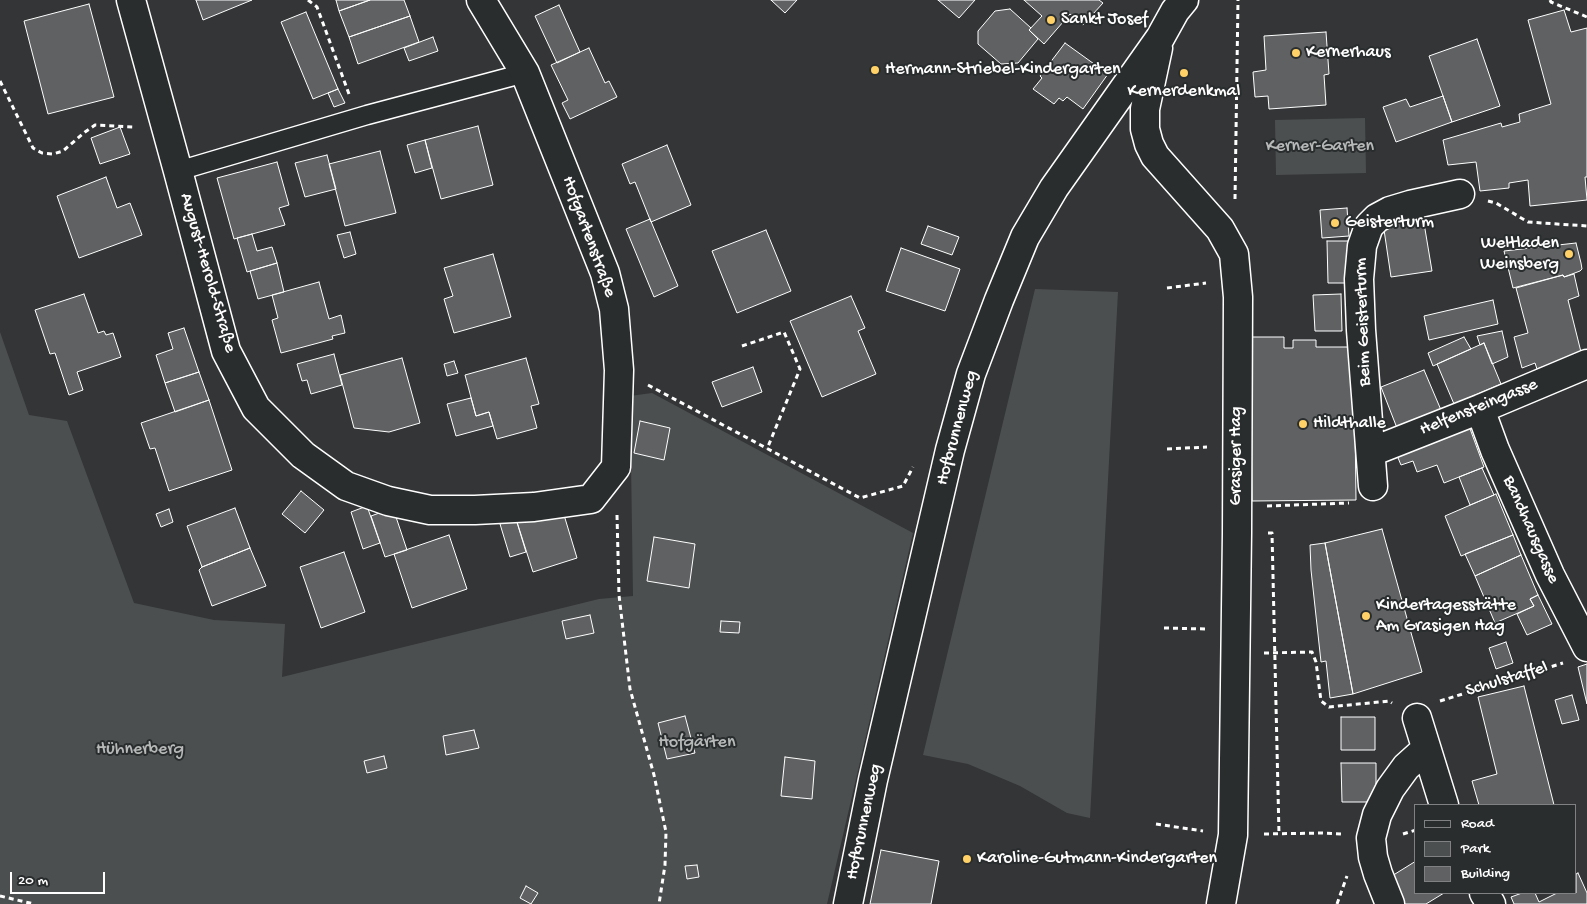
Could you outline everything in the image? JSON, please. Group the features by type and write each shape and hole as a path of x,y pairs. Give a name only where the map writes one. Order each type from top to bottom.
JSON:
{"street":[{"name":"August-Herold-Straße","path":"131,0 226,351 256,408 302,455 346,486 388,501 430,510 534,507 591,499 616,467"},
{"name":"Hofgartenstraße","path":"481,0 525,73 605,274 614,309 618,370 616,467"},
{"name":"Hofbrunnenweg","path":"848,904 928,542 971,374 998,300 1025,237 1054,188 1160,38 1175,11 1184,0"},
{"name":"Grasiger Hag","path":"1160,38 1145,109 1145,129 1149,144 1155,156 1220,229 1234,254 1238,296 1232,835 1221,904"},
{"name":"Beim Geisterturm","path":"1373,486 1361,330 1359,279 1362,246 1369,226 1377,218 1390,211 1410,204 1460,194"},
{"name":"Helfensteingasse","path":"1371,452 1587,364"},
{"name":"Bandhausgasse","path":"1480,409 1495,450 1546,567 1580,652"},
{"path":"1417,718 1444,804"},
{"path":"1390,904 1373,857 1371,838 1377,815 1390,788 1406,767 1426,749"}],"lane":[{"path":"178,170 358,118 525,73"}],"path":[{"path":"308,0 317,7 358,118"},
{"path":"1235,205 1238,0"},
{"path":"1550,0 1587,17"},
{"path":"0,81 33,148 42,153 54,154 63,151 95,125 167,129"},
{"path":"1460,194 1496,203 1528,222 1587,226"},
{"path":"1167,288 1236,280"},
{"path":"742,346 784,332 800,369 767,449"},
{"path":"618,370 860,498 903,486 916,462"},
{"path":"1167,449 1237,446"},
{"path":"616,467 619,595 630,689 654,775 666,832 665,865 659,904"},
{"path":"1237,520 1361,502 1373,486"},
{"path":"1237,520 1272,533 1279,834"},
{"path":"1164,628 1235,641 1275,653 1312,652 1316,662 1321,701 1329,707 1388,701"},
{"name":"Schulstaffel","path":"1446,699 1580,652"},
{"path":"1156,824 1232,835 1335,833"},
{"path":"1407,833 1414,831"},
{"path":"0,896 34,904"}],"green space":[{"name":"Kerner-Garten","path":"1365,118 1366,173 1276,175 1275,120"},
{"path":"1035,289 1118,292 1090,818 1067,813 1020,786 968,764 923,755"},
{"name":"Hofgärten","path":"0,332 29,415 67,421 134,603 214,620 285,624 282,677 599,599 633,596 630,396 652,393 913,533 827,904 0,904"}],"building":[{"path":"196,0 252,0 203,20"},
{"path":"336,0 370,0 339,11"},
{"path":"370,0 404,0 410,16 349,37 339,11"},
{"path":"771,0 797,0 785,13"},
{"path":"938,0 975,0 959,18"},
{"name":"Sankt Josef","path":"1024,0 1099,0 1103,3 1083,25 1070,14 1044,44 1029,30 1042,16"},
{"path":"89,4 114,97 48,114 24,21"},
{"path":"559,5 580,52 557,63 535,16"},
{"path":"1010,9 1031,28 1029,30 1038,39 1018,63 1001,64 978,44 978,31 995,11"},
{"path":"1564,10 1571,32 1587,28 1587,177 1585,177 1587,200 1530,206 1528,180 1509,183 1509,188 1480,191 1476,162 1448,165 1443,140 1501,123 1502,127 1520,122 1519,114 1551,104 1528,20"},
{"path":"306,12 338,89 313,99 281,22"},
{"path":"410,16 419,42 358,64 349,37"},
{"name":"Kernerhaus","path":"1326,32 1329,74 1324,75 1326,105 1269,109 1268,96 1255,97 1253,72 1266,70 1264,36"},
{"path":"433,37 438,51 409,61 404,48"},
{"path":"1477,39 1500,106 1452,122 1429,56"},
{"path":"1065,43 1108,74 1083,109 1067,97 1063,101 1059,98 1054,104 1033,89 1042,78 1040,76"},
{"path":"589,48 605,83 609,81 617,97 570,119 562,103 568,100 551,65"},
{"path":"338,89 345,103 334,107 328,93"},
{"path":"1443,96 1452,122 1396,142 1383,107 1406,99 1410,107"},
{"path":"478,126 493,185 441,199 425,140"},
{"path":"120,127 130,154 100,164 91,138"},
{"path":"425,140 432,168 415,173 407,145"},
{"path":"667,145 691,205 651,222 635,182 630,184 622,164"},
{"path":"380,151 396,213 345,226 329,164"},
{"path":"327,155 336,189 305,197 295,163"},
{"path":"277,162 289,205 279,208 285,225 234,239 217,178"},
{"path":"106,177 117,208 130,203 142,235 79,258 57,196"},
{"name":"Geisterturm","path":"1347,208 1349,236 1322,238 1320,210"},
{"path":"1423,217 1432,271 1391,277 1383,223"},
{"path":"650,219 678,286 654,297 626,229"},
{"path":"928,226 959,237 952,255 921,244"},
{"path":"766,230 791,291 737,313 712,251"},
{"path":"350,232 356,254 344,258 337,235"},
{"path":"252,234 257,251 272,247 277,263 247,272 237,238"},
{"path":"1327,241 1351,241 1351,283 1328,283"},
{"path":"1576,243 1582,269 1580,271 1564,277 1563,275 1513,288 1504,251"},
{"path":"901,248 960,269 945,311 886,291"},
{"path":"493,254 511,317 454,333 444,299 453,296 444,268"},
{"path":"277,263 284,292 258,299 250,271"},
{"path":"1574,274 1579,296 1568,300 1581,352 1537,369 1535,363 1522,368 1514,337 1528,333 1516,288 1563,275 1564,277"},
{"path":"319,282 329,319 341,315 345,333 332,336 333,339 281,353 272,320 278,318 272,295"},
{"path":"84,294 98,333 104,331 106,335 113,333 121,357 77,372 83,390 69,395 55,353 50,354 35,310"},
{"path":"1341,294 1342,331 1315,331 1313,295"},
{"path":"851,296 865,328 858,331 876,374 822,397 790,321"},
{"path":"1493,300 1498,324 1429,340 1424,316"},
{"path":"184,328 199,372 165,383 156,355 173,349 168,333"},
{"path":"1502,331 1508,357 1492,364 1484,343 1480,345 1477,336"},
{"name":"Hildthalle","path":"1250,337 1284,337 1284,348 1293,348 1293,340 1316,340 1316,347 1354,347 1356,500 1252,501"},
{"path":"1464,337 1471,349 1433,366 1428,353"},
{"path":"1484,343 1501,384 1454,404 1437,364"},
{"path":"334,354 342,385 311,394 307,380 302,381 297,364"},
{"path":"402,358 420,423 389,432 354,428 340,375"},
{"path":"526,358 539,404 531,406 537,428 497,439 489,412 476,416 465,375"},
{"path":"454,361 458,373 447,376 444,364"},
{"path":"753,367 762,392 722,407 712,382"},
{"path":"1424,370 1441,410 1397,428 1381,387"},
{"path":"199,372 209,400 175,412 165,383"},
{"path":"471,398 476,416 489,412 493,426 456,436 447,404"},
{"path":"209,400 232,470 169,491 155,448 150,449 141,423"},
{"path":"640,421 670,428 664,460 634,453"},
{"path":"1469,426 1484,467 1444,483 1437,465 1417,472 1413,461 1401,465 1396,453"},
{"path":"1482,468 1494,495 1470,505 1459,477"},
{"path":"301,491 324,510 305,533 282,514"},
{"path":"1496,494 1513,535 1461,556 1445,516"},
{"path":"561,505 577,558 533,572 516,519"},
{"path":"367,506 380,543 363,549 351,512"},
{"path":"235,508 250,548 202,567 187,526"},
{"path":"393,508 407,550 385,557 371,516"},
{"path":"169,509 173,522 161,527 156,514"},
{"path":"516,519 526,552 510,557 500,524"},
{"path":"1382,529 1422,672 1353,694 1325,543"},
{"path":"449,535 467,589 412,608 394,554"},
{"path":"1513,535 1521,555 1475,576 1465,554"},
{"path":"654,537 695,544 689,588 647,581"},
{"path":"1325,543 1353,694 1330,698 1326,661 1321,662 1310,545"},
{"path":"250,548 266,586 212,606 199,570 202,567"},
{"path":"344,552 365,612 321,628 300,567"},
{"path":"1521,555 1538,595 1530,599 1534,606 1495,623 1475,576"},
{"path":"1538,595 1552,624 1527,635 1517,614 1534,606 1530,599"},
{"path":"590,615 594,633 566,639 562,621"},
{"path":"721,621 740,622 739,633 720,632"},
{"path":"1506,642 1513,663 1496,669 1489,648"},
{"path":"1587,664 1587,704 1578,667"},
{"path":"1524,686 1554,804 1479,804 1472,781 1497,774 1478,697"},
{"path":"1572,695 1579,720 1562,724 1555,700"},
{"path":"685,716 695,753 667,759 658,723"},
{"path":"1341,717 1375,717 1375,750 1341,750"},
{"path":"474,730 479,748 446,755 443,736"},
{"path":"384,756 387,768 367,773 364,761"},
{"path":"785,757 815,761 812,799 781,796"},
{"path":"1341,763 1376,763 1376,802 1342,802"},
{"path":"881,850 939,861 931,904 870,904"},
{"path":"1414,862 1414,894 1442,894 1426,904 1402,904 1387,879"},
{"path":"697,865 699,877 687,879 685,866"},
{"path":"1577,874 1587,893 1587,904 1514,904 1511,897 1519,894 1535,894 1539,902 1555,894 1577,894"},
{"path":"526,886 538,893 531,904 520,898"}],"place":[{"name":"Sankt Josef","path":"1051,20"},
{"name":"Kernerhaus","path":"1296,53"},
{"name":"Hermann-Striebel-Kindergarten","path":"875,70"},
{"name":"Kernerdenkmal","path":"1184,73"},
{"name":"Geisterturm","path":"1335,223"},
{"name":"Weltladen Weinsberg","path":"1569,254"},
{"name":"Hildthalle","path":"1303,424"},
{"name":"Kindertagesstätte Am Grasigen Hag","path":"1366,616"},
{"name":"Karoline-Gutmann-Kindergarten","path":"967,859"}],"park label":[{"name":"Hühnerberg","path":"140,750"}]}
